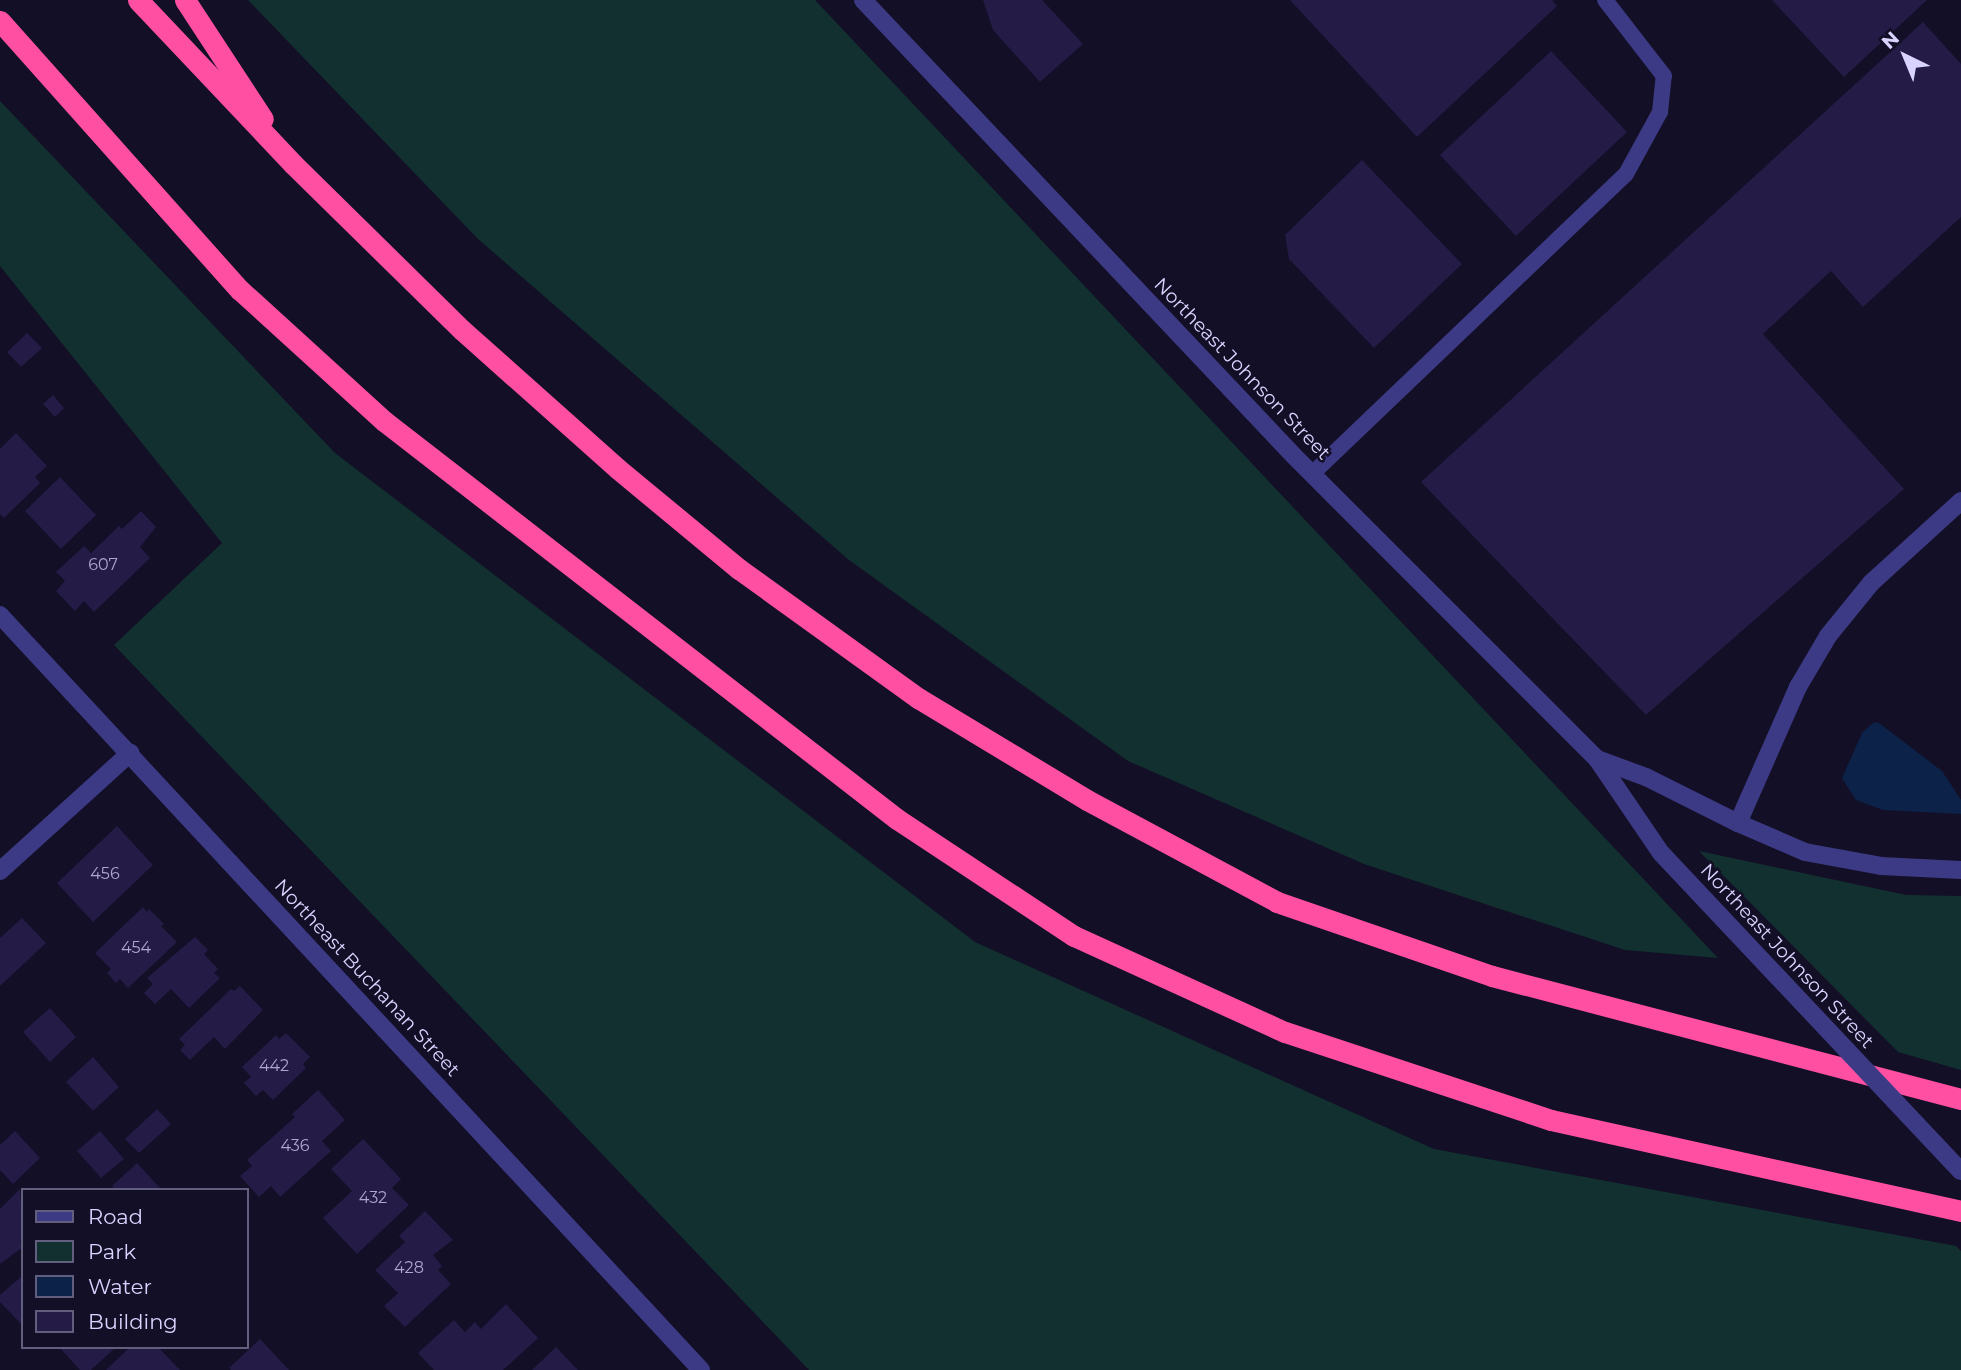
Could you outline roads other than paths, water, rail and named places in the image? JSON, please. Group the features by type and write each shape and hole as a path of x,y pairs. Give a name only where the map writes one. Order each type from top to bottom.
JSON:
{"highway":[{"path":"138,0 293,164 462,330 618,469 739,569 918,698 1087,800 1277,902 1492,976 1961,1099"},
{"path":"185,0 293,164"},
{"path":"0,21 240,290 384,421 897,819 1074,936 1284,1032 1551,1120 1961,1211"}],"street":[{"name":"Northeast Johnson Street","path":"863,0 1312,474 1597,759 1661,853 1961,1171"},
{"path":"1738,823 1798,687 1828,636 1871,583 1961,500"},
{"name":"Northeast Buchanan Street","path":"0,615 701,1370"},
{"path":"0,871 130,753"},
{"name":"Northeast Johnson Street","path":"1597,759 1646,777 1738,823 1805,852 1881,866 1961,870"}],"lane":[{"path":"1312,474 1626,174 1660,112 1664,76 1605,0"}],"water":[{"path":"1874,722 1879,723 1942,771 1961,800 1961,814 1883,810 1856,800 1842,778 1862,733"}]}
